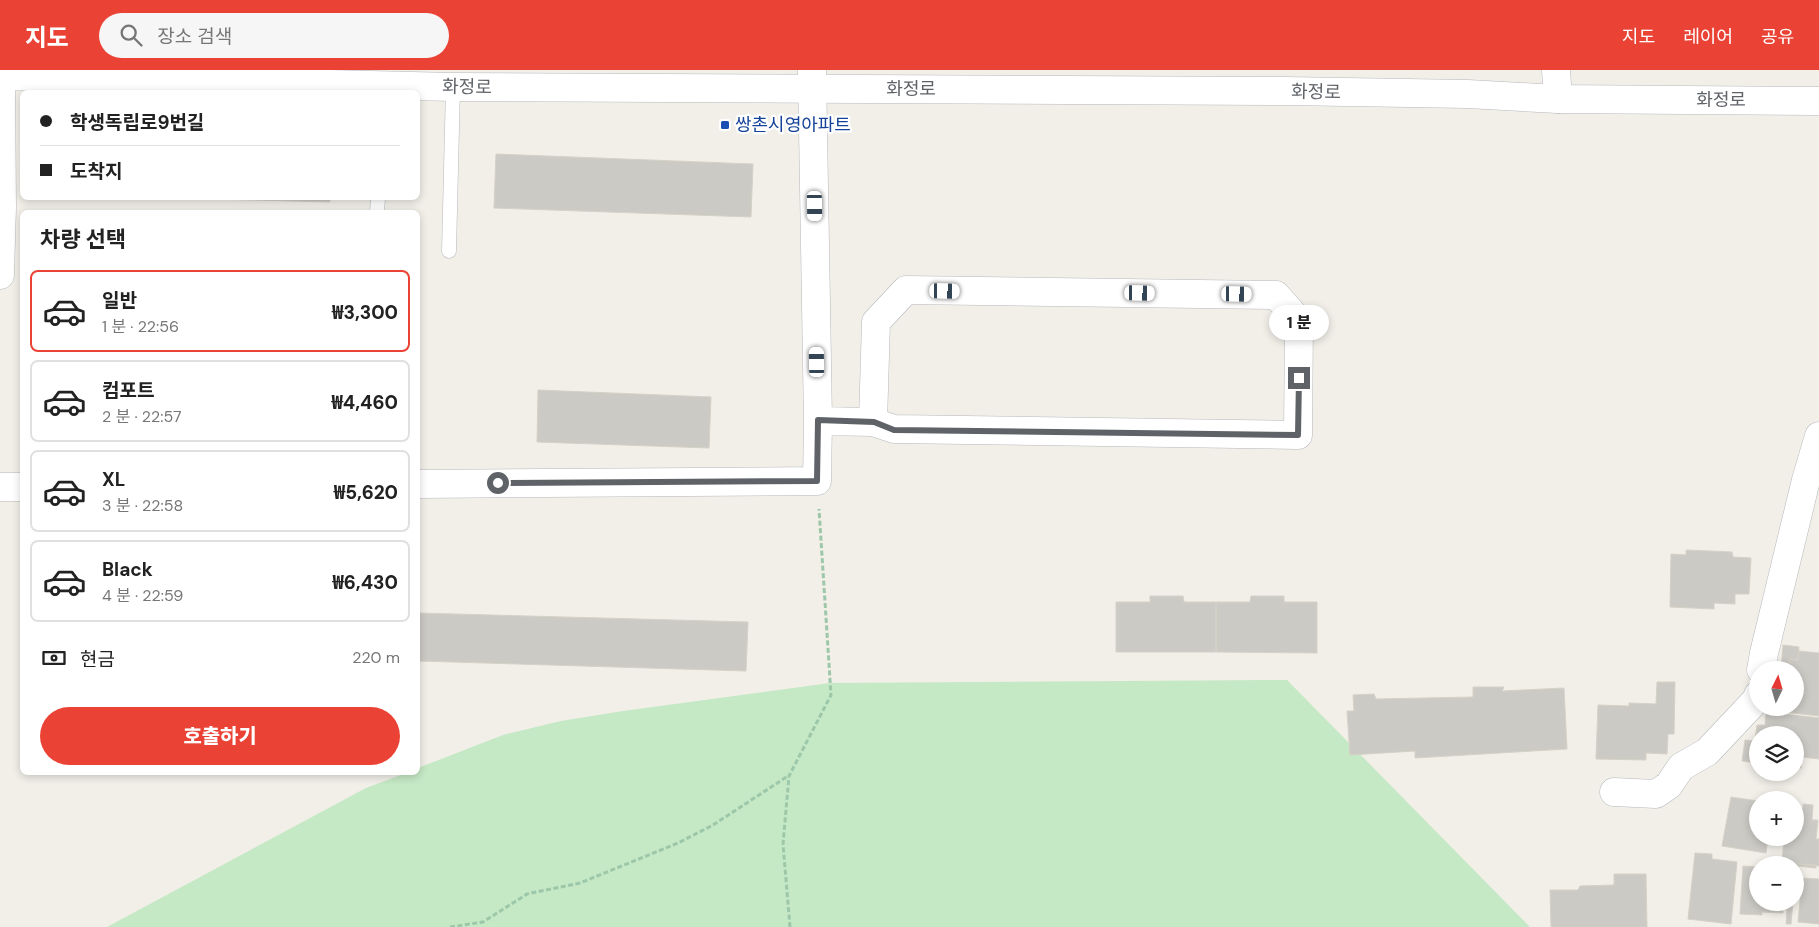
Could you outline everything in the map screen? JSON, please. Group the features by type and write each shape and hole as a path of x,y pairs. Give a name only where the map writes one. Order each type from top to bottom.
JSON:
{"street":[{"path":"1556,70 1558,99"},
{"path":"0,275 1,74"},
{"name":"화정로","path":"1,74 101,74 383,89 813,79 1468,94 1558,99 1819,101"},
{"path":"420,484 817,481 818,420 813,79"},
{"path":"818,420 874,422 894,430 1298,435 1299,321 1276,295 906,290 876,322 874,422"},
{"path":"1763,661 1806,480 1819,436"},
{"path":"0,487 20,487"},
{"path":"1614,792 1656,794 1669,785 1681,768 1707,752 1749,707"}],"lane":[{"path":"449,251 454,87"}],"path":[{"path":"790,927 783,844 789,776 831,695 817,481"},
{"path":"450,927 482,922 527,894 580,883 678,843 713,825 789,776"}],"green space":[{"path":"1287,680 1530,927 107,927 366,788 401,775 420,775 420,767 503,735 561,721 623,711 830,683"}],"building":[{"path":"496,154 753,164 751,217 494,208"},
{"path":"253,200 330,200 330,202"},
{"path":"538,390 711,397 709,448 537,442"},
{"path":"1686,550 1732,552 1733,557 1751,558 1749,594 1735,594 1735,604 1714,603 1714,609 1670,607 1671,554 1686,555"},
{"path":"1150,596 1183,596 1184,602 1216,602 1216,652 1116,652 1116,602 1150,602"},
{"path":"1251,596 1284,596 1284,602 1317,602 1317,653 1216,652 1216,602 1250,602"},
{"path":"420,613 748,622 746,671 420,661"},
{"path":"1783,645 1799,647 1798,660 1782,661"},
{"path":"1799,651 1819,653 1819,716 1804,714 1804,661 1790,661 1790,659 1798,660"},
{"path":"1657,682 1675,682 1674,734 1668,734 1667,754 1646,753 1646,760 1596,759 1598,705 1629,706 1629,703 1656,704"},
{"path":"1473,687 1504,687 1502,691 1564,688 1567,749 1415,758 1415,751 1350,755 1347,711 1354,711 1353,695 1374,694 1376,699 1473,697"},
{"path":"1766,716 1819,718 1819,759 1804,757 1804,726 1757,726 1765,725"},
{"path":"1745,740 1749,740 1749,762 1742,761"},
{"path":"1731,797 1749,800 1749,846 1767,846 1766,853 1722,846"},
{"path":"1804,804 1813,805 1812,820 1818,820 1816,839 1819,839 1819,866 1804,864 1804,856 1782,856 1783,846 1804,846"},
{"path":"1695,853 1712,854 1712,859 1737,862 1731,924 1688,919"},
{"path":"1804,864 1816,865 1816,868 1804,867"},
{"path":"1743,866 1749,866 1749,911 1783,911 1783,913 1762,912 1762,915 1740,914"},
{"path":"1614,874 1646,874 1647,927 1551,927 1550,890 1578,890 1580,886 1614,885"},
{"path":"1804,878 1819,879 1819,924 1798,922 1799,911 1804,911"},
{"path":"1787,911 1792,911 1791,924 1786,924"}],"place":[{"name":"쌍촌시영아파트","path":"725,125"}],"route":[{"path":"498,483 817,481 818,420 874,422 894,430 1298,435 1299,378"}]}
